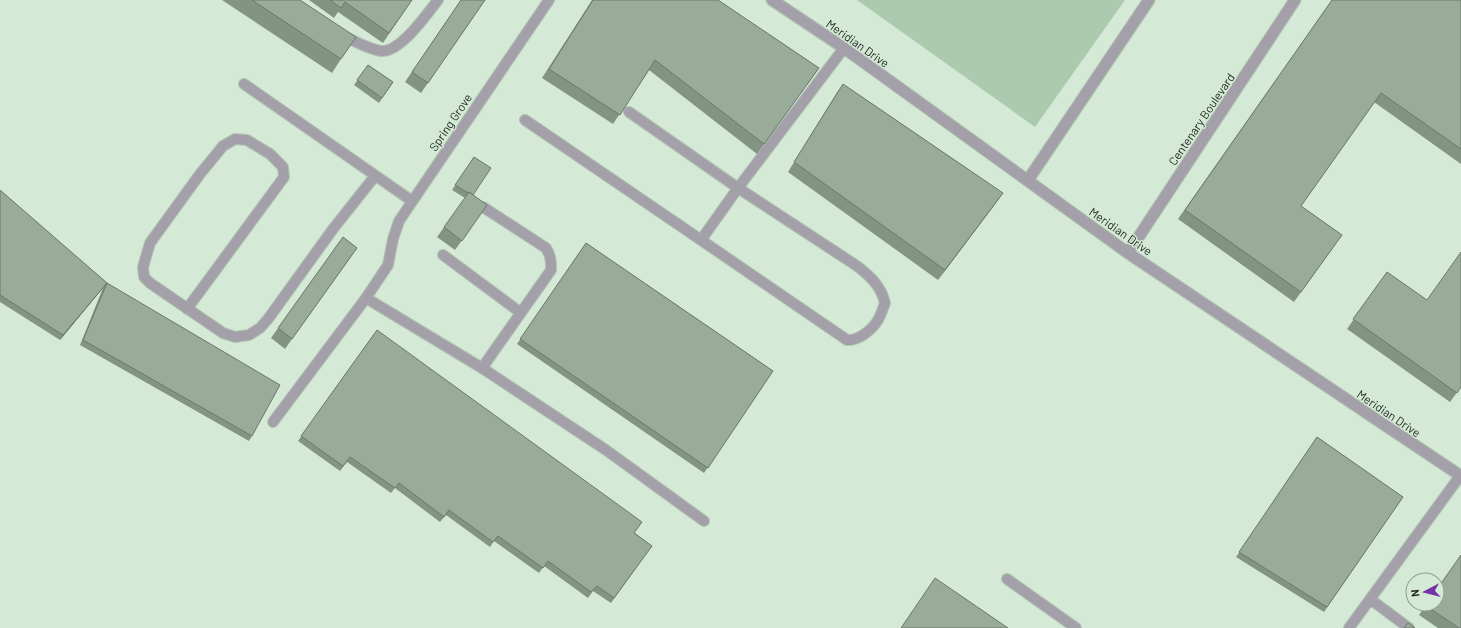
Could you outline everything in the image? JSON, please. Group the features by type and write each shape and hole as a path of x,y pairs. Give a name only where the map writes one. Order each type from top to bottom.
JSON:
{"street":[{"name":"Meridian Drive","path":"772,0 844,48 1128,253 1461,475"},
{"path":"1028,180 1149,0"},
{"name":"Centenary Boulevard","path":"1128,253 1296,0"}],"lane":[{"path":"336,32 372,49 382,51 390,49 401,43 438,0"},
{"name":"Spring Grove","path":"366,298 388,265 393,239 399,221 549,0"},
{"path":"701,240 738,188 844,48"},
{"path":"244,84 412,201"},
{"path":"525,120 847,340 852,341 872,328 878,320 886,302 881,290 870,276 738,188 628,112"},
{"path":"187,309 284,176 282,168 270,154 248,140 235,139 223,146 195,180 150,243 146,254 144,277 150,283 187,309 223,333 235,337 249,334 260,328 268,319 333,229 375,176"},
{"path":"482,368 551,270 552,260 546,248 483,207"},
{"path":"443,255 521,313"},
{"path":"273,422 366,298 482,368 606,450 704,521"},
{"path":"1349,628 1461,475"},
{"path":"1007,579 1076,628"},
{"path":"1370,599 1409,628"}],"green space":[{"path":"857,0 1125,0 1035,127"}],"building":[{"path":"252,0 300,0 356,37 341,59"},
{"path":"330,0 412,0 389,33 345,2 341,8"},
{"path":"461,0 485,0 428,83 412,72"},
{"path":"593,0 718,0 819,68 764,144 655,60 620,115 549,69"},
{"path":"1332,0 1461,0 1461,149 1381,93 1301,206 1342,235 1301,292 1185,210"},
{"path":"368,65 393,82 382,98 357,80"},
{"path":"843,84 1003,193 945,270 794,162"},
{"path":"474,157 491,168 473,195 455,185"},
{"path":"0,190 107,283 63,335 0,295"},
{"path":"469,192 487,205 462,241 444,227"},
{"path":"343,237 357,248 292,339 278,328"},
{"path":"586,243 773,371 708,468 520,339"},
{"path":"1461,252 1461,387 1457,393 1353,319 1387,272 1427,300"},
{"path":"107,283 280,385 252,436 83,340"},
{"path":"377,330 642,522 634,533 652,546 614,598 597,586 591,592 548,561 543,568 498,536 493,542 449,510 444,517 399,483 395,488 350,457 343,466 301,436"},
{"path":"1317,437 1403,497 1327,607 1239,552"},
{"path":"1461,555 1461,628 1435,612 1445,612 1445,578"},
{"path":"935,578 1008,628 901,628"},
{"path":"1408,623 1415,628 1404,628"}]}
